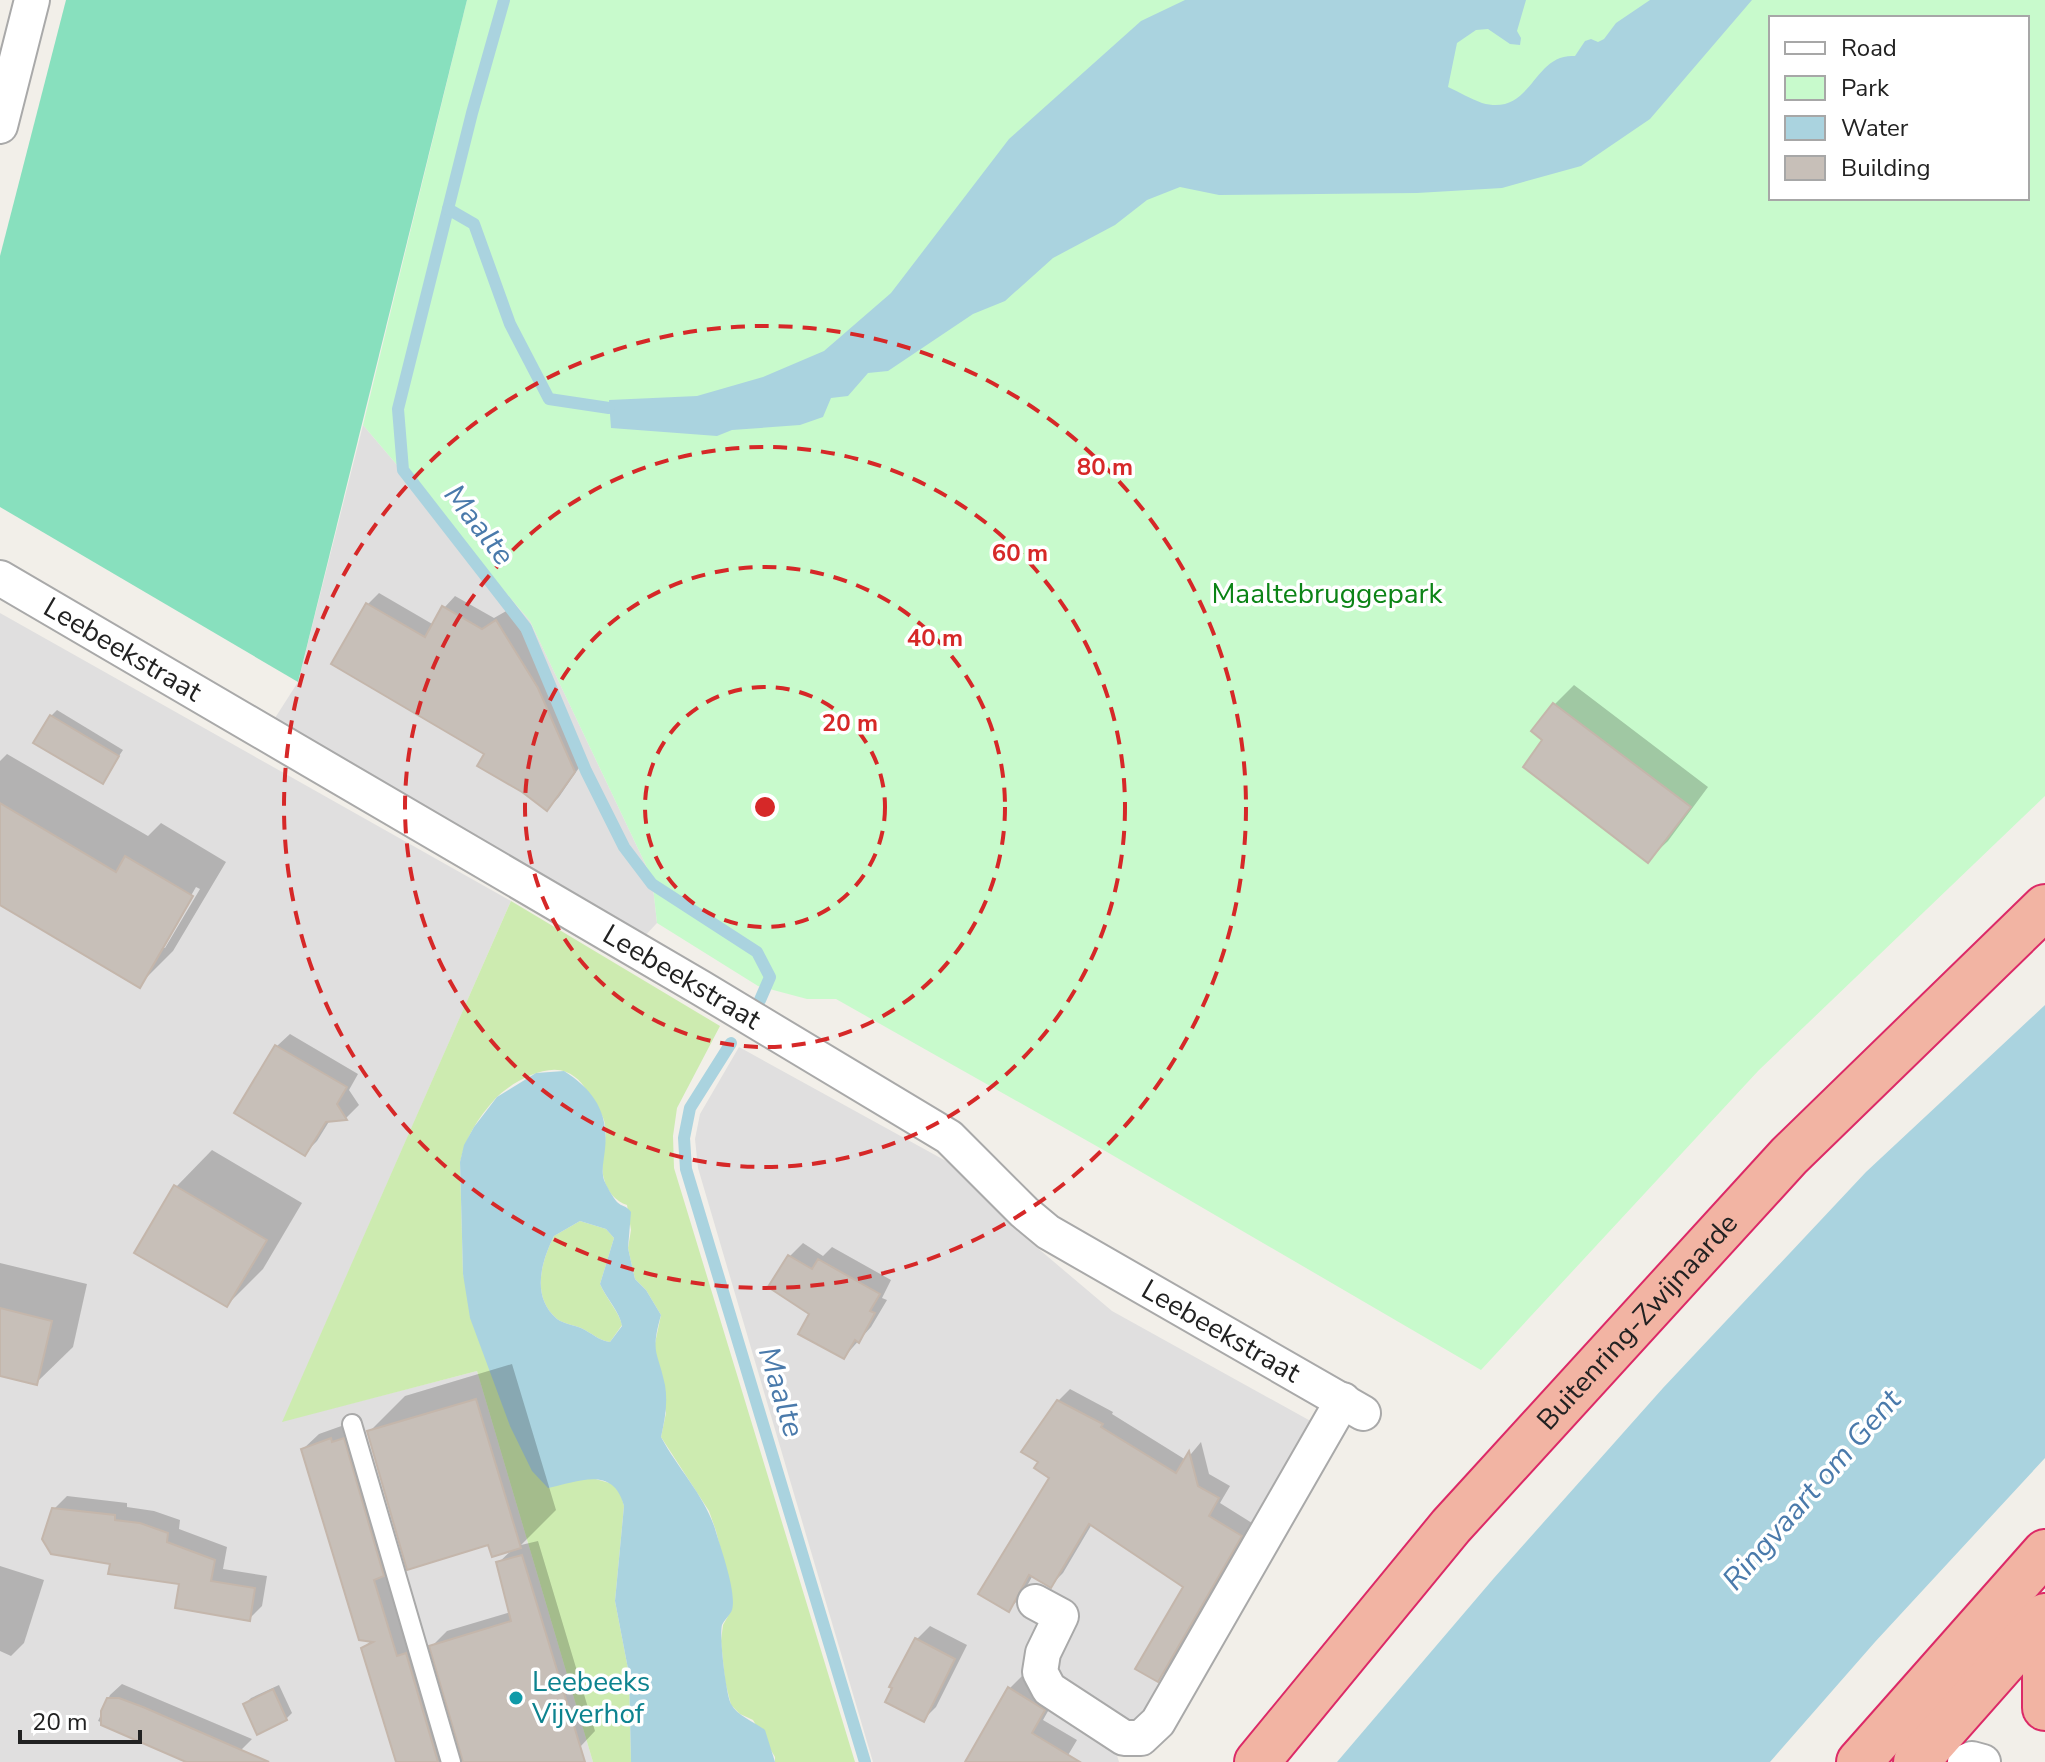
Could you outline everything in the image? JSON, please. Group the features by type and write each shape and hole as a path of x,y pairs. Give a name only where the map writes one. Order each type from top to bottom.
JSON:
{"highway":[{"name":"Buitenring-Zwijnaarde","path":"1257,1762 1451,1526 1789,1156 2045,907"},
{"path":"1859,1762 2045,1552"},
{"path":"1916,1762 2045,1616"},
{"path":"2045,1662 2045,1708"}],"street":[{"path":"0,126 32,0"},
{"name":"Leebeekstraat","path":"0,578 701,988 949,1137 1048,1232 1353,1406 1158,1722 1141,1738 1124,1738 1049,1689 1040,1672 1043,1653 1061,1616 1035,1602"},
{"path":"1965,1762 1972,1759 1983,1762"}],"lane":[{"path":"352,1424 451,1762"}],"shaded area":[{"path":"363,425 530,621 652,878 657,923 641,940 275,718 298,682"},
{"path":"0,613 511,901 283,1421 477,1371 593,1762 0,1762"},
{"path":"739,1047 966,1172 1015,1229 1112,1311 1316,1424 1143,1718 1113,1742 1119,1762 873,1762 698,1168 695,1139 700,1114"}],"green space":[{"path":"66,0 467,0 298,682 0,507 0,256"},
{"name":"Maaltebruggepark","path":"467,0 2045,0 2045,796 1759,1070 1481,1370 1107,1152 836,999 807,999 758,986 657,923 652,878 530,621 363,425"},
{"path":"511,901 720,1026 677,1108 673,1136 674,1168 855,1762 775,1762 753,1720 731,1705 721,1641 723,1625 732,1609 732,1594 709,1511 661,1437 666,1413 654,1348 661,1315 646,1290 635,1279 628,1248 631,1230 627,1205 612,1195 604,1179 602,1166 606,1132 603,1118 584,1086 571,1074 548,1070 518,1081 495,1099 473,1129 460,1163 463,1274 510,1425 592,1478 613,1484 621,1495 624,1506 615,1601 629,1674 631,1762 593,1762 477,1371 282,1422"},
{"path":"580,1221 606,1229 614,1238 600,1284 622,1325 610,1342 557,1319 549,1310 541,1290 542,1268 554,1236"}],"water":[{"path":"1185,0 1526,0 1517,31 1521,38 1520,45 1510,44 1488,29 1476,30 1457,43 1448,87 1482,103 1499,105 1512,101 1522,93 1550,64 1575,56 1585,41 1604,39 1616,23 1650,0 1752,0 1650,119 1581,166 1502,188 1417,193 1219,195 1180,187 1147,200 1115,225 1053,258 1005,301 973,314 888,371 868,373 848,396 831,398 823,417 800,425 732,430 717,436 611,428 609,400 697,396 763,377 824,351 891,293 1009,139 1141,21"},
{"name":"Ringvaart om Gent","path":"2045,1005 2045,1458 1875,1642 1770,1762 1337,1762 1494,1578 1663,1388 1866,1172"},
{"path":"564,1071 584,1086 602,1114 606,1136 604,1180 615,1200 631,1212 628,1248 635,1279 646,1290 661,1315 656,1352 666,1392 666,1411 661,1437 711,1519 730,1582 732,1610 721,1631 729,1698 737,1712 765,1730 775,1762 631,1762 629,1674 615,1601 624,1506 619,1493 603,1481 583,1480 548,1488 532,1471 510,1426 470,1318 463,1274 460,1162 464,1145 497,1097 536,1073","holes":["580,1221 606,1229 614,1238 600,1284 622,1326 610,1342 557,1319 549,1310 541,1290 542,1268 554,1236"]}],"building":[{"path":"366,603 425,637 442,606 482,629 496,620 538,688 575,772 547,811 522,792 477,766 484,754 331,664"},
{"path":"1553,703 1691,807 1648,863 1523,767 1542,740 1531,731"},
{"path":"50,715 119,756 103,784 33,743"},
{"path":"0,803 116,872 125,856 193,896 140,988 0,905"},
{"path":"275,1045 347,1087 337,1104 347,1120 326,1122 305,1156 234,1113"},
{"path":"174,1185 267,1240 227,1307 134,1253"},
{"path":"788,1255 812,1269 818,1259 880,1294 870,1311 875,1313 859,1343 855,1340 844,1359 798,1334 809,1314 768,1287"},
{"path":"0,1308 52,1321 37,1385 0,1376"},
{"path":"476,1399 521,1548 492,1557 488,1545 407,1570 367,1431"},
{"path":"1057,1400 1103,1424 1101,1427 1176,1473 1189,1451 1198,1486 1219,1498 1209,1516 1242,1536 1158,1682 1135,1669 1183,1587 1089,1524 1051,1588 1029,1575 1009,1612 978,1594 1049,1478 1034,1468 1038,1462 1021,1452"},
{"path":"331,1438 332,1442 344,1438 384,1576 374,1580 397,1656 406,1653 438,1762 396,1762 361,1648 373,1642 359,1640 301,1449"},
{"path":"52,1508 115,1515 115,1520 140,1523 168,1533 167,1542 215,1560 211,1581 255,1588 250,1621 175,1608 179,1584 108,1574 110,1564 51,1554 42,1539"},
{"name":"Leebeeks Vijverhof","path":"522,1555 585,1762 463,1762 429,1646 511,1621 496,1562"},
{"path":"915,1638 955,1659 924,1722 885,1702 892,1688 889,1687"},
{"path":"1008,1687 1045,1710 1032,1733 1080,1762 965,1762"},
{"path":"273,1689 287,1720 257,1735 243,1704"},
{"path":"107,1698 119,1698 143,1707 269,1762 186,1762 101,1725 101,1711"}],"waterway":[{"name":"Maalte","path":"504,0 472,113 398,409 403,470 526,628 586,771 624,847 652,884 757,952 770,977 760,1000"},
{"path":"448,209 474,224 510,324 549,399 609,408"},
{"name":"Maalte","path":"731,1043 690,1108 684,1138 686,1169 865,1762"}],"place":[{"name":"Leebeeks Vijverhof","path":"516,1698"}]}
